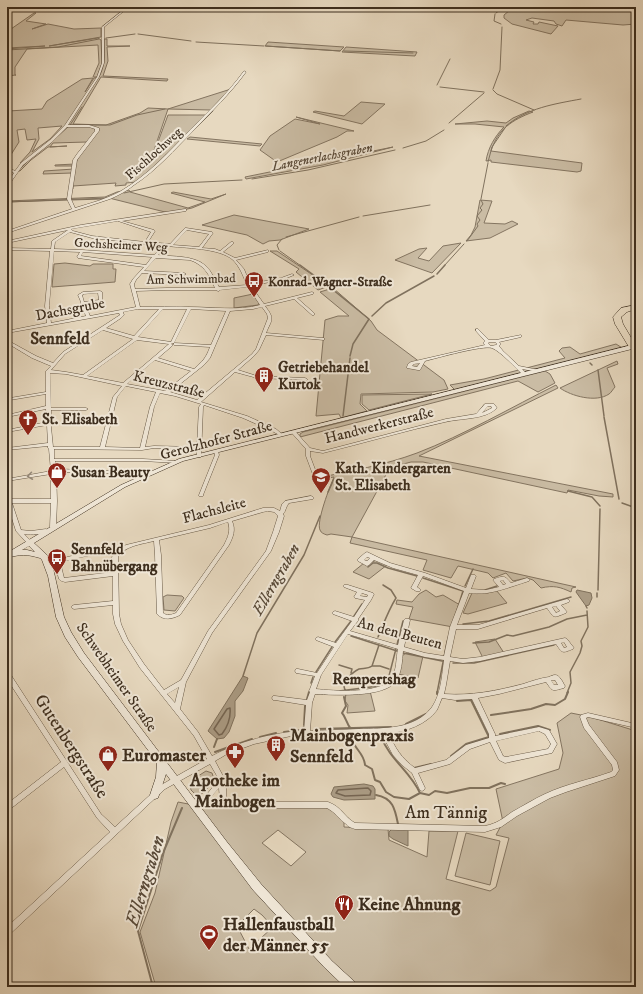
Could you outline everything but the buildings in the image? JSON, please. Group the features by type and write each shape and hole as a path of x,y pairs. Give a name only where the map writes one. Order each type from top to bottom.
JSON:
{"highway":[{"path":"635,345 625,336 618,324 617,317 624,310 636,307"}],"main road":[{"name":"Gerolzhofer Straße","path":"7,555 123,486 199,452 216,452 540,371 635,345"},
{"name":"Schwebheimer Straße","path":"29,542 44,557 52,574 60,615 68,634 82,655 175,781 257,887 323,959 352,987"},
{"path":"7,555 27,552 44,557"},
{"path":"154,795 161,777 161,762"}],"street":[{"path":"7,185 22,164 51,141 66,126 98,77 102,67 103,27 128,7"},
{"name":"Fischlochweg","path":"7,232 120,193 142,180 234,87 245,72"},
{"path":"66,126 92,126 97,128 97,131 75,160 69,199 74,209"},
{"path":"7,168 15,172"},
{"path":"7,242 81,226 185,210"},
{"path":"118,220 153,231 146,243"},
{"path":"7,449 50,446 142,449 154,447 199,452 200,403 255,352 270,318 264,306 249,286 242,269 234,259 221,252 200,248 92,237 70,229"},
{"path":"49,324 47,306 54,240 70,229"},
{"path":"171,245 186,230 212,233 200,248"},
{"path":"221,252 232,243"},
{"path":"165,245 132,284 138,308 228,310 264,306 312,293"},
{"name":"Gochsheimer Weg","path":"7,249 82,251 183,258 201,263 205,266 218,290"},
{"path":"82,251 79,257 147,266"},
{"path":"234,259 267,251"},
{"path":"142,272 184,274"},
{"name":"Am Schwimmbad","path":"133,290 218,290 249,286 292,275"},
{"path":"82,304 102,300 100,292 80,294 82,304 88,317"},
{"path":"295,298 313,314"},
{"name":"Dachsgrube","path":"7,332 138,308"},
{"path":"84,376 136,338 162,308"},
{"path":"102,448 115,396 124,385 172,344 190,308"},
{"path":"166,393 194,370 208,356 228,310"},
{"path":"53,527 54,501 47,393 48,371 64,353 121,316 121,311"},
{"path":"102,328 136,338 172,344 213,346"},
{"path":"476,330 525,374"},
{"path":"264,334 323,339"},
{"path":"423,361 520,336"},
{"path":"7,340 34,357 53,364"},
{"path":"156,359 194,370"},
{"path":"517,366 540,371"},
{"name":"Kreuzstraße","path":"48,371 58,371 166,393 264,425 274,430 280,436"},
{"path":"236,371 257,377 305,379"},
{"path":"142,449 152,407 158,392"},
{"path":"10,398 47,393"},
{"path":"7,416 49,408 86,409"},
{"name":"Handwerkerstraße","path":"293,432 308,449 320,452 330,451 434,423 478,414"},
{"path":"7,431 49,422"},
{"path":"308,449 308,456 317,480"},
{"path":"201,495 217,455 216,452"},
{"path":"52,460 143,460 177,462"},
{"path":"7,480 53,471 150,473"},
{"path":"177,708 183,682 210,632 268,550 276,532 280,514 283,511 285,504 287,502 311,498"},
{"path":"29,542 19,531 8,499 54,501"},
{"name":"Flachsleite","path":"118,552 128,546 267,510 275,510 280,514"},
{"path":"156,539 160,614 163,617 171,617 178,614 226,545 232,534 232,528 229,520"},
{"path":"19,531 31,533 46,532"},
{"path":"114,574 65,580 62,579 57,561 101,551 118,552 114,562 114,574 114,603 118,624 125,640 142,666 177,708 196,734 221,780 223,801 216,804 211,803 208,799 221,780"},
{"path":"374,558 391,566 421,574 467,590 485,592 527,580"},
{"path":"418,590 414,588 421,574"},
{"path":"7,932 163,787 226,752 253,742 280,736 307,732 406,728 422,721 434,710 440,696 454,627 473,576"},
{"path":"502,587 496,580 504,578 510,585"},
{"path":"307,732 309,703 318,675 356,620 371,594 346,586"},
{"path":"454,627 478,628 567,601"},
{"path":"74,607 114,603"},
{"path":"548,606 555,615 564,612 557,604"},
{"path":"335,613 356,620"},
{"path":"312,691 345,693 373,690 387,686 393,680 407,620"},
{"name":"An den Beuten","path":"347,632 400,649 447,659 471,661 557,642"},
{"path":"318,639 337,646"},
{"path":"298,670 318,675"},
{"name":"Gutenbergstraße","path":"7,674 99,816 115,832"},
{"path":"440,696 458,698 474,696 547,679"},
{"path":"164,693 183,682"},
{"path":"414,770 448,762 468,746 492,739 539,729 547,732 554,744 550,751 505,760 501,758 492,739 492,734 474,696"},
{"path":"275,698 309,703"},
{"name":"Am Tännig","path":"223,801 246,805 328,805 338,810 348,823 356,826 485,829 504,824 513,816 532,804 550,795 613,774 616,770 615,764 586,726 582,717 588,715 636,726"},
{"path":"385,730 391,746 398,756 414,770 422,788"},
{"path":"7,808 64,763"}],"shaded area":[{"path":"491,7 636,7 636,24 623,25 566,20 562,26 556,24 554,21 532,18 526,20 534,22 533,24 538,24 539,22 558,26 551,34 512,24 504,18 504,15 510,10"},
{"path":"36,13 26,21 46,24 32,29 48,24 74,29 101,28 101,37 49,46 98,38 101,40 102,63 97,77 93,77 99,63 98,45 27,49 15,67 16,75 7,76 7,49 45,46 7,48 7,29 11,29"},
{"path":"104,39 107,39 107,46 130,46 107,47 108,61 103,76 168,79 167,81 101,77 73,124 106,125 140,113 148,108 168,109 151,159 153,159 152,158 168,115 207,115 138,182 126,183 126,185 115,186 116,183 73,186 73,189 71,189 72,173 43,174 44,171 74,169 74,166 55,165 75,164 87,142 53,143 50,147 31,160 20,171 16,171 22,164 20,163 30,152 36,139 27,140 25,129 17,130 19,142 7,161 8,111 42,109 47,101 82,79 93,78 85,92 94,78 99,77 103,68","holes":["62,126 50,139 32,152 39,139 38,128"]},
{"path":"268,42 344,47 340,51 265,46"},
{"path":"346,47 417,52 415,56 342,52"},
{"path":"231,89 211,110 168,109"},
{"path":"361,102 385,104 362,124 313,112 315,111 344,116"},
{"path":"529,111 533,112 512,122 502,131 494,143 491,151 582,163 581,171 577,172 491,162 491,160 486,161 492,142 504,127 475,124 455,124 487,121 506,123"},
{"path":"296,117 354,131 347,131 337,137 277,162 260,150 270,136 295,119 320,124"},
{"path":"190,137 262,144 260,146 187,139"},
{"path":"393,147 323,165 246,179 245,177"},
{"path":"129,190 130,192 188,208 205,202 171,193 173,192 211,199 226,194 192,208 169,213 109,198 7,202 105,197 117,192"},
{"path":"480,200 492,201 484,223 505,224 512,221 518,224 490,238 466,241 475,227"},
{"path":"234,215 309,229 280,240 269,241 263,244 247,235 202,225"},
{"path":"461,243 432,273 395,260 419,249 427,248 418,258 429,261 443,246"},
{"path":"270,251 277,251 329,286 318,290 296,272 299,269"},
{"path":"65,263 90,266 93,264 113,264 113,269 116,269 115,282 52,287 54,264"},
{"path":"333,288 371,321 377,330 444,380 448,389 433,392 361,394 360,404 367,411 341,418 339,414 316,416 325,320 338,316 349,316 320,292"},
{"path":"253,294 259,303 258,305 234,308 234,298"},
{"path":"616,344 624,349 456,391 450,385 484,379 565,358 559,351 562,348 570,347 580,354"},
{"path":"617,361 618,364 607,368 615,387 604,397 591,398 577,396 560,388"},
{"path":"545,371 550,374 555,383 538,392 518,381 300,437 300,434 303,432"},
{"path":"556,385 558,388 419,456 613,494 613,497 599,496 568,490 567,493 423,462 411,462 388,468 388,471 352,537 331,534 327,535 320,531 319,526 322,512 334,477 317,480 317,478 380,464 435,446"},
{"path":"432,394 369,410 362,404 362,395"},
{"path":"352,537 576,587 572,588 571,592 557,587 541,588 533,580 527,578 513,581 506,573 493,578 488,573 458,566 451,578 423,570 427,560 350,543"},
{"path":"376,560 387,565 369,579 353,572 364,563 368,565"},
{"path":"426,590 436,597 443,595 460,605 453,627 409,619 413,607 396,604 397,600 412,602 419,594"},
{"path":"496,590 507,603 468,614 463,613 472,593 488,593"},
{"path":"167,595 182,596 184,598 175,611 164,610 163,597"},
{"path":"495,639 504,653 483,658 475,642"},
{"path":"406,653 423,656 418,678 398,674 402,656"},
{"path":"370,691 375,711 347,713 348,705 345,701 346,693"},
{"path":"571,713 591,717 636,731 636,987 156,987 140,932 155,893 171,822 178,802 209,808 313,805 333,809 344,822 344,827 388,829 389,840 427,857 429,831 458,831 446,879 490,891 496,887 509,838 496,835 503,822 496,789 559,769 563,753 557,723","holes":["278,830 306,852 291,866 262,843","254,909 273,927 249,949 237,926"]},
{"path":"206,771 212,773 214,779 207,789 206,788 198,797 191,790 190,785 195,778"},
{"path":"466,833 500,841 490,885 455,876"}],"water":[{"path":"577,590 591,593 592,598 589,605 586,606 576,592"},
{"path":"243,676 248,678 243,691 235,701 235,716 229,732 224,738 217,739 208,731"},
{"path":"364,784 373,786 375,789 375,799 344,800 333,797 331,794 334,787"},
{"path":"392,829 408,830 408,846 389,836 389,832"}],"waterway":[{"path":"496,13 503,8"},
{"path":"495,14 494,21 501,24"},
{"path":"493,89 500,70 502,27"},
{"path":"106,38 135,34"},
{"path":"138,34 191,41"},
{"path":"7,50 58,47 99,39"},
{"path":"196,42 264,46"},
{"path":"266,46 340,51"},
{"path":"344,51 413,53"},
{"name":"Langenerlachsgraben","path":"437,85 450,59"},
{"name":"Langenerlachsgraben","path":"440,87 484,92"},
{"path":"493,90 497,94 534,110"},
{"name":"Langenerlachsgraben","path":"449,123 484,93"},
{"name":"Ellerngraben","path":"506,126 532,111 551,105 581,99"},
{"path":"80,125 70,125 82,107"},
{"path":"89,125 110,125 137,115 165,109"},
{"path":"192,132 213,111"},
{"path":"47,146 68,127"},
{"name":"Ellerngraben","path":"488,162 492,147 505,128"},
{"name":"Langenerlachsgraben","path":"403,148 426,141 444,130"},
{"name":"Langenerlachsgraben","path":"252,179 308,170 395,150"},
{"path":"20,169 28,161"},
{"name":"Ellerngraben","path":"481,199 488,163"},
{"name":"Langenerlachsgraben","path":"124,193 164,184 242,180"},
{"name":"Langenerlachsgraben","path":"71,200 103,199 109,197"},
{"name":"Langenerlachsgraben","path":"7,202 67,200"},
{"name":"Ellerngraben","path":"467,241 478,226 477,224 480,220 477,216 482,210 480,208 483,204 481,200"},
{"path":"363,216 430,205"},
{"path":"286,237 359,217"},
{"path":"279,250 277,245 282,239"},
{"name":"Ellerngraben","path":"444,266 464,244"},
{"path":"280,251 301,266"},
{"path":"300,265 330,287"},
{"name":"Ellerngraben","path":"437,274 445,265"},
{"name":"Ellerngraben","path":"372,316 386,303 434,276"},
{"name":"Ellerngraben","path":"332,289 369,319 353,344 350,356"},
{"name":"Ellerngraben","path":"343,416 350,358"},
{"path":"598,370 604,416"},
{"path":"604,417 619,499"},
{"name":"Ellerngraben","path":"328,492 334,479"},
{"path":"568,491 592,497 600,506"},
{"path":"622,503 636,508"},
{"path":"598,590 600,509"},
{"name":"Ellerngraben","path":"243,676 257,633 304,555 320,516"},
{"path":"368,567 373,563 377,563 388,568 417,576"},
{"path":"465,586 473,569"},
{"path":"423,578 463,591 447,642 437,693"},
{"path":"378,637 388,612 396,598 391,590 383,585"},
{"path":"485,590 497,586"},
{"path":"463,624 489,621 571,597"},
{"path":"354,616 362,604"},
{"path":"567,693 571,683 570,672 580,653 582,646 581,641 588,627 587,611"},
{"path":"473,643 489,642 507,635 513,636 549,627 567,619 587,615"},
{"path":"335,642 351,621"},
{"path":"395,651 403,621"},
{"path":"351,636 379,645"},
{"path":"372,666 379,645"},
{"path":"379,645 395,651"},
{"path":"453,663 474,663 554,645"},
{"path":"316,672 332,647"},
{"path":"339,691 379,686 388,680 395,651"},
{"path":"403,653 442,661"},
{"path":"339,665 352,669 351,673"},
{"path":"345,690 343,683 352,673 359,669 372,666"},
{"path":"372,666 380,666 389,669"},
{"path":"311,683 313,677"},
{"path":"307,699 309,692"},
{"path":"491,715 531,709 546,704 555,705 565,699 568,692"},
{"path":"344,697 346,706 342,713 350,728"},
{"path":"451,756 466,744 489,737 471,700 457,701"},
{"path":"304,725 305,706"},
{"path":"406,724 426,714"},
{"path":"500,734 538,726 550,730"},
{"path":"284,732 300,730 304,727"},
{"path":"350,728 391,727"},
{"path":"316,729 350,728"},
{"path":"260,737 276,733"},
{"path":"381,736 389,752 411,778 420,793"},
{"name":"Ellerngraben","path":"214,747 217,739"},
{"path":"238,744 252,739"},
{"path":"352,739 363,757 365,765 372,769 375,780 380,782 386,792 394,797 409,799 420,793"},
{"path":"215,752 229,747"},
{"path":"414,768 431,764"},
{"path":"420,793 429,795 435,791 447,793 470,788 489,788 501,783 505,784"},
{"path":"376,795 382,796 390,802 396,814 398,824"},
{"name":"Ellerngraben","path":"153,987 138,931 163,853 182,808"}],"place":[{"name":"Konrad-Wagner-Straße","path":"254,298"},
{"name":"Getriebehandel Kurtok","path":"264,393"},
{"name":"St. Elisabeth","path":"28,436"},
{"name":"Susan Beauty","path":"57,489"},
{"name":"Kath. Kindergarten St. Elisabeth","path":"321,494"},
{"name":"Sennfeld Bahnübergang","path":"57,575"},
{"name":"Mainbogenpraxis Sennfeld","path":"276,762"},
{"name":"Apotheke im Mainbogen","path":"235,769"},
{"name":"Euromaster","path":"108,772"},
{"name":"Keine Ahnung","path":"344,921"},
{"name":"Hallenfaustball der Männer 55","path":"209,951"}],"district":[{"name":"Sennfeld","path":"60,338"},
{"name":"Rempertshag","path":"374,678"}]}
